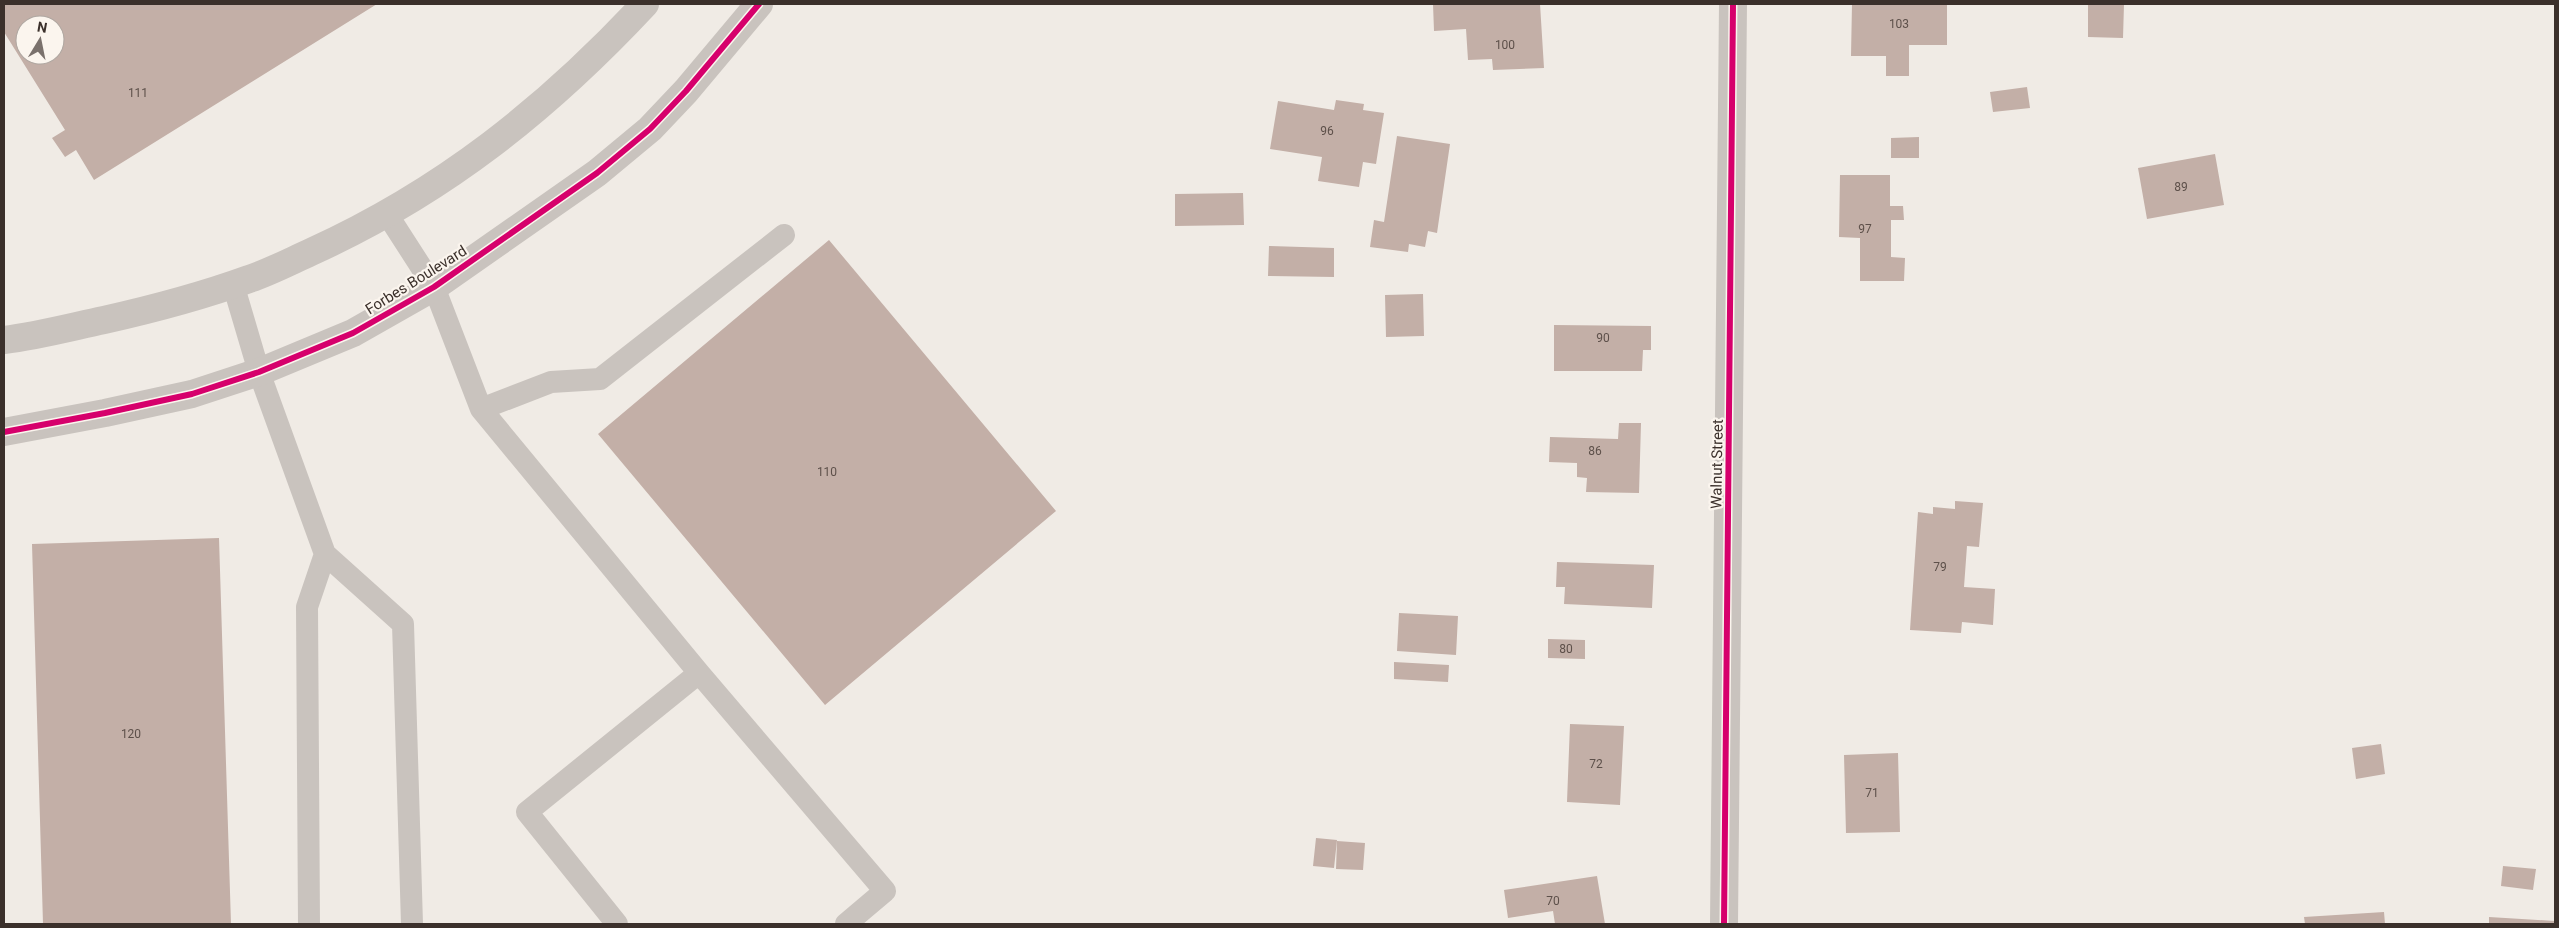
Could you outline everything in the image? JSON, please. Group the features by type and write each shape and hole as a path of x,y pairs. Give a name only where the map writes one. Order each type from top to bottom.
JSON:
{"street":[{"path":"4,340 137,312 250,279 363,228 468,164 514,128 601,52 645,4"},
{"name":"Forbes Boulevard","path":"4,432 192,394 259,372 353,333 434,288 597,173 650,129 686,92 759,4"},
{"name":"Walnut Street","path":"1724,924 1733,4"}],"lane":[{"path":"387,214 434,288 481,409 699,673 885,891 846,924"},
{"path":"481,409 551,382 600,379 784,234"},
{"path":"232,284 259,372 325,554 403,624 412,924"},
{"path":"309,924 307,607 325,554"},
{"path":"617,924 527,812 699,673"}],"building":[{"path":"4,4 377,4 94,180 76,150 65,157 52,138 65,130 25,65 65,65 65,15 15,15 15,50 4,32"},
{"path":"1433,4 1540,4 1544,68 1493,70 1492,59 1468,60 1466,29 1434,31"},
{"path":"1852,4 1947,4 1947,45 1909,45 1909,76 1886,76 1886,56 1851,56"},
{"path":"2088,4 2124,4 2123,38 2088,37"},
{"path":"2027,87 2030,108 1993,112 1990,92"},
{"path":"1336,100 1364,104 1363,110 1384,113 1376,164 1363,162 1359,187 1318,181 1322,157 1270,149 1278,101 1334,110"},
{"path":"1397,136 1450,144 1437,233 1428,231 1425,247 1409,244 1408,252 1370,247 1374,220 1384,222"},
{"path":"1919,137 1919,158 1891,158 1891,138"},
{"path":"2215,154 2224,205 2147,219 2138,168"},
{"path":"1840,175 1890,175 1890,206 1903,206 1904,220 1891,220 1891,257 1905,258 1904,281 1860,281 1860,238 1839,237"},
{"path":"1243,193 1244,225 1175,226 1175,194"},
{"path":"829,240 1056,511 825,705 598,434"},
{"path":"1269,246 1334,248 1334,277 1268,276"},
{"path":"1423,294 1424,336 1386,337 1385,295"},
{"path":"1554,325 1651,326 1651,350 1643,350 1642,371 1554,371"},
{"path":"1619,423 1641,423 1639,493 1586,492 1587,478 1577,477 1577,463 1549,462 1550,437 1618,439"},
{"path":"1955,501 1983,503 1979,547 1967,546 1964,587 1995,589 1993,625 1962,622 1961,633 1910,630 1918,512 1933,514 1933,507 1955,509"},
{"path":"219,538 231,924 43,924 32,544"},
{"path":"1557,562 1654,565 1652,608 1564,604 1565,587 1556,587"},
{"path":"1399,613 1458,616 1456,655 1397,651"},
{"path":"1548,639 1585,640 1585,659 1548,658"},
{"path":"1394,662 1449,665 1448,682 1394,679"},
{"path":"1570,724 1624,726 1620,805 1567,802"},
{"path":"2381,744 2385,774 2356,779 2352,748"},
{"path":"1898,753 1900,832 1846,833 1844,755"},
{"path":"1316,838 1337,840 1334,868 1313,866"},
{"path":"1337,841 1365,843 1363,870 1336,869"},
{"path":"2503,866 2536,869 2533,890 2501,886"},
{"path":"1597,876 1605,924 1555,924 1553,911 1508,918 1504,890"},
{"path":"2384,912 2385,924 2305,924 2304,917"},
{"path":"2489,917 2555,921 2555,924 2489,924"}],"cycle path":[{"path":"4,432 192,394 259,372 353,333 434,287 597,173 650,129 686,91 759,4"},
{"path":"1724,924 1733,4"}]}
